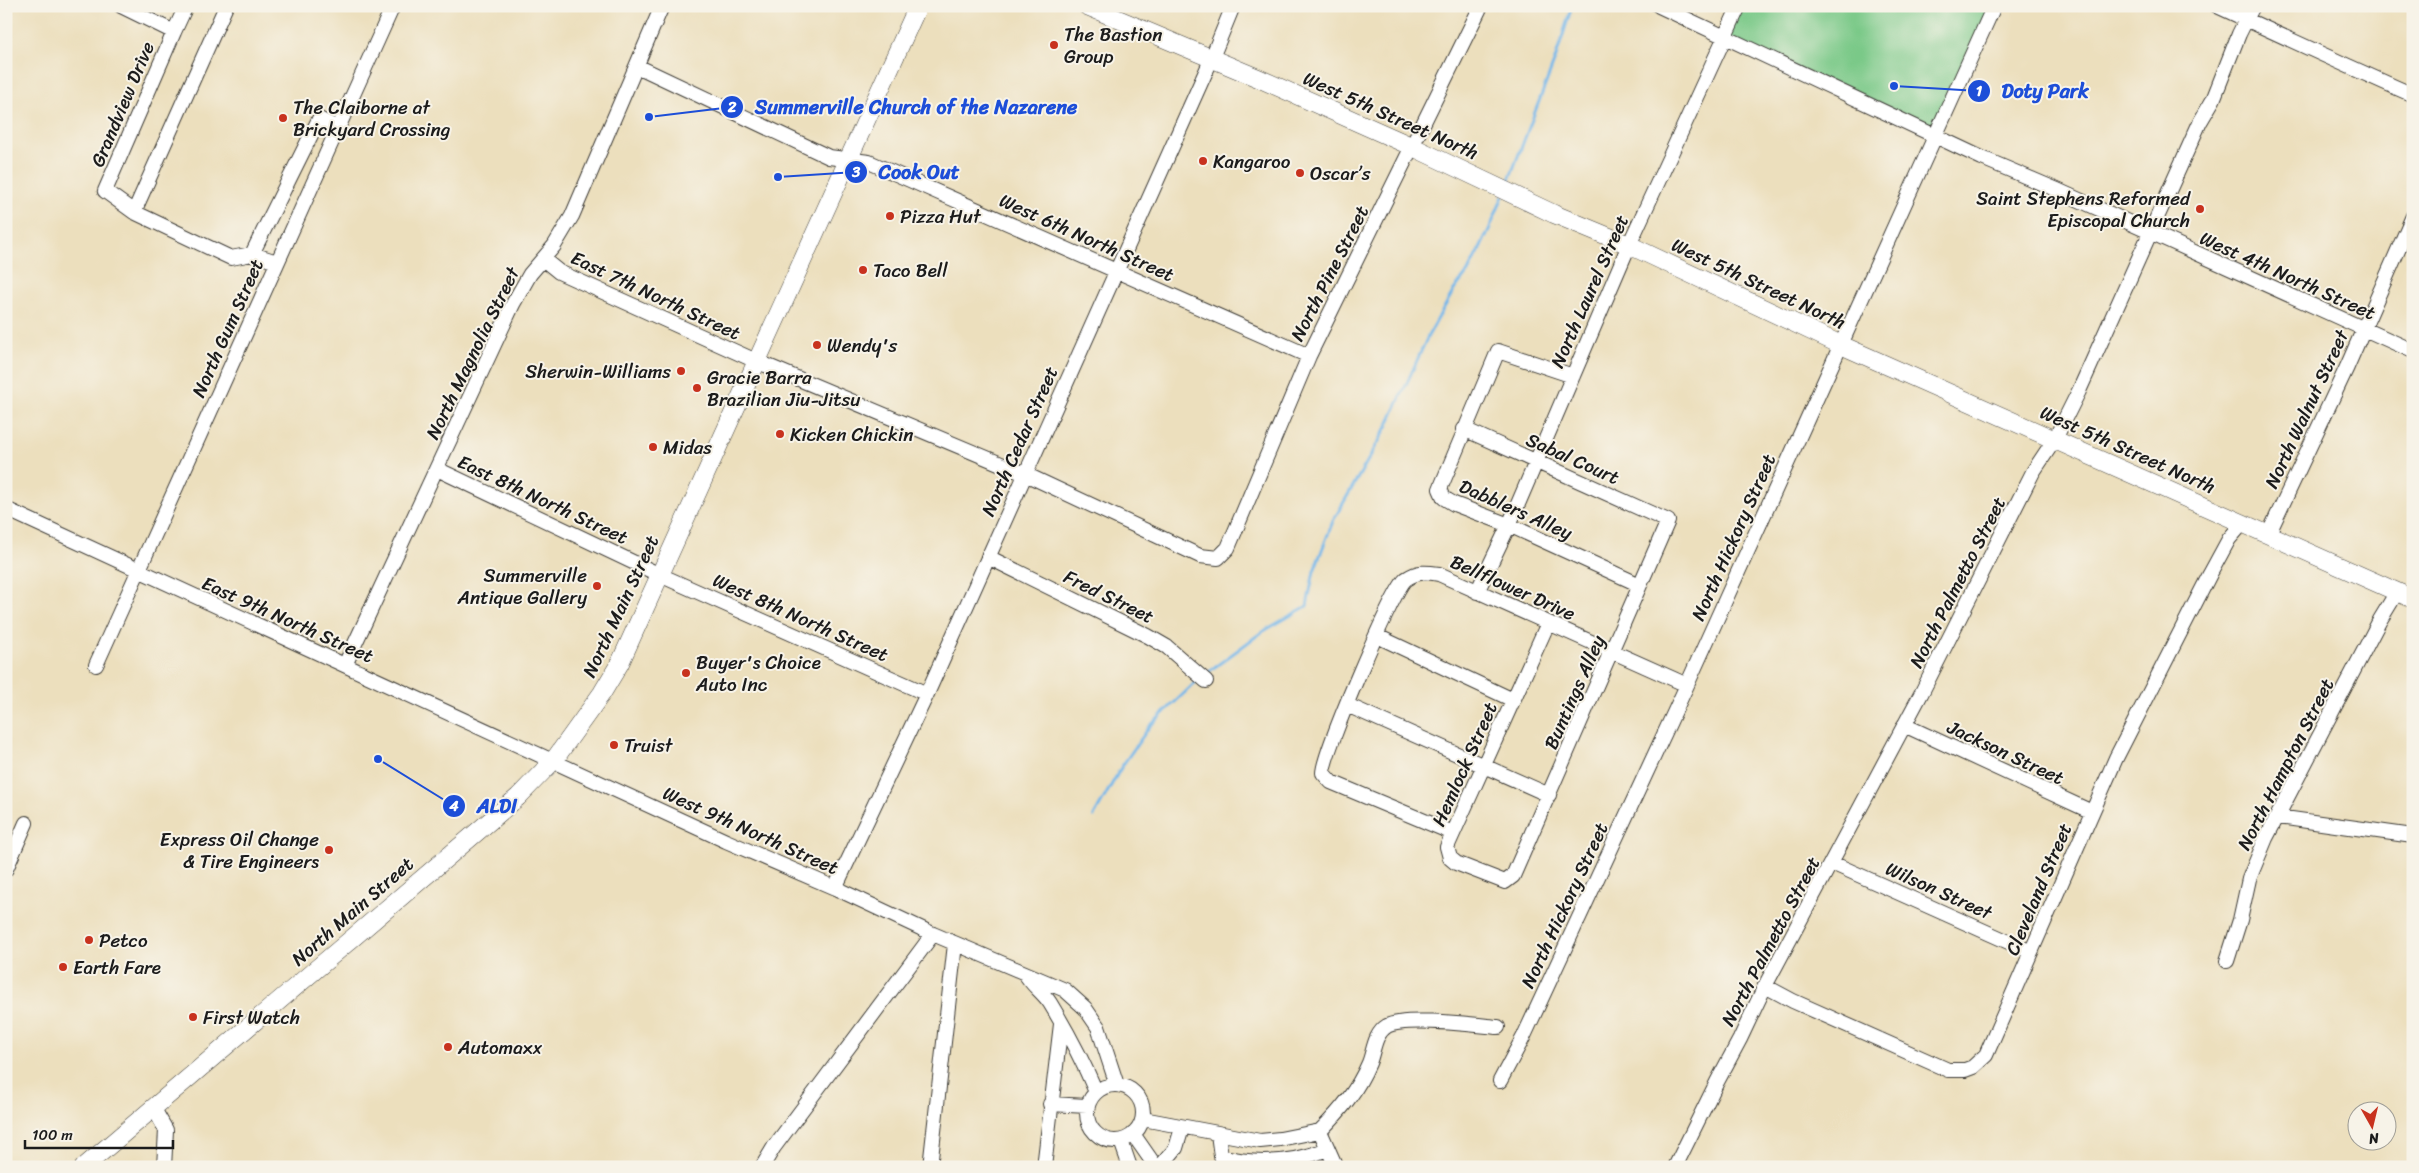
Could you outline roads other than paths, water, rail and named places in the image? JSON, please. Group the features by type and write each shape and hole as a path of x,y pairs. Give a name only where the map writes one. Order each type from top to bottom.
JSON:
{"main road":[{"name":"North Main Street","path":"84,1167 518,797 554,760 602,694 620,663 918,6"},
{"name":"West 5th Street North","path":"1087,6 1258,78 1413,147 1554,214 1629,245 1841,345 2405,595"}],"street":[{"name":"Grandview Drive","path":"121,6 174,32"},
{"name":"Grandview Drive","path":"134,212 105,191 186,6"},
{"path":"226,6 134,212 231,258 252,254 277,262"},
{"name":"North Gum Street","path":"96,665 393,6"},
{"name":"North Magnolia Street","path":"345,665 513,304 530,274 554,246 572,216 662,6"},
{"name":"North Cedar Street","path":"835,888 927,694 1212,60 1233,6"},
{"name":"North Pine Street","path":"1218,558 1228,548 1308,356 1413,147 1481,6"},
{"name":"West 4th North Street","path":"1659,6 1982,158 2056,189 2151,234 2413,351"},
{"name":"North Laurel Street","path":"1476,592 1509,525 1629,245 1739,6"},
{"name":"North Hickory Street","path":"1500,1081 1528,1027 1687,685 1994,6"},
{"path":"2217,6 2246,21 2299,42 2413,95"},
{"name":"North Palmetto Street","path":"1675,1167 1765,986 1904,725 2033,472 2055,439 2151,234 2200,122 2213,100 2253,6"},
{"name":"West 6th North Street","path":"637,66 829,157 869,162 1308,356"},
{"path":"252,254 319,119 338,128"},
{"name":"North Walnut Street","path":"2268,535 2364,330 2413,216"},
{"name":"East 7th North Street","path":"543,259 559,272 756,361 1025,474 1200,556 1218,558"},
{"name":"Dabblers Alley","path":"1573,376 1498,351 1440,489 1444,498 1509,525 1640,586"},
{"name":"Sabal Court","path":"1464,429 1668,522"},
{"name":"East 8th North Street","path":"436,469 660,575"},
{"name":"East 9th North Street","path":"6,509 137,571 554,760"},
{"name":"Buntings Alley","path":"1513,876 1668,522"},
{"name":"Cleveland Street","path":"1765,986 1793,1001 1948,1070 1973,1068 1986,1055 2126,738 2210,574 2229,539 2242,524"},
{"name":"Fred Street","path":"988,557 1148,636 1167,647 1206,682"},
{"name":"Bellflower Drive","path":"1453,833 1331,782 1326,778 1323,766 1346,705 1391,603 1405,580 1422,571 1439,574 1687,685"},
{"name":"West 8th North Street","path":"660,575 927,694"},
{"name":"North Hampton Street","path":"2227,961 2240,920 2249,879 2266,838 2380,620 2405,595"},
{"name":"Hemlock Street","path":"1513,876 1505,882 1456,863 1450,858 1447,846 1548,623"},
{"path":"1377,636 1514,700"},
{"path":"1346,705 1549,795"},
{"name":"Jackson Street","path":"1904,725 2092,812"},
{"name":"West 9th North Street","path":"554,760 726,841 835,888 955,944 1059,987 1085,1008 1098,1028 1116,1085"},
{"path":"2278,817 2413,836"},
{"path":"6,869 26,823"},
{"name":"Wilson Street","path":"1832,863 2031,952"},
{"path":"762,1167 774,1147 933,934"},
{"path":"930,1167 955,944"},
{"name":"West 9th North Street","path":"1025,973 1030,983 1048,1000 1082,1059 1096,1092"},
{"path":"1048,1000 1059,987"},
{"path":"1143,1119 1182,1128 1260,1140 1280,1140 1320,1131 1355,1092 1370,1061 1374,1044 1387,1026 1399,1023 1454,1022 1498,1027"},
{"path":"1048,1166 1050,1104 1061,1024"},
{"path":"1116,1085 1131,1089 1138,1096 1142,1104 1143,1119 1127,1138 1112,1141 1095,1134 1086,1117 1087,1106 1096,1092 1104,1086 1116,1085"},
{"path":"1050,1104 1087,1106"},
{"path":"154,1109 166,1130 164,1167"},
{"path":"1160,1167 1176,1148 1182,1128"},
{"path":"1320,1131 1336,1167"},
{"path":"1218,1134 1221,1156 1251,1162 1287,1161 1312,1156 1328,1149"},
{"path":"1127,1138 1130,1167"},
{"path":"1127,1138 1156,1167"}],"waterway":[{"path":"1507,185 1556,57 1572,6"},
{"path":"1204,675 1262,632 1307,606 1314,571 1333,521 1387,427 1428,336 1454,290 1468,272 1490,228 1503,196"},
{"path":"1094,816 1122,766 1150,726 1199,679"}],"place":[{"name":"The Bastion Group","path":"1054,45"},
{"name":"Doty Park","path":"1894,86"},
{"name":"Summerville Church of the Nazarene","path":"649,117"},
{"name":"The Claiborne at Brickyard Crossing","path":"283,118"},
{"name":"Kangaroo","path":"1203,161"},
{"name":"Oscar’s","path":"1300,173"},
{"name":"Cook Out","path":"778,177"},
{"name":"Saint Stephens Reformed Episcopal Church","path":"2200,209"},
{"name":"Pizza Hut","path":"890,216"},
{"name":"Taco Bell","path":"863,270"},
{"name":"Wendy's","path":"817,345"},
{"name":"Sherwin-Williams","path":"681,371"},
{"name":"Gracie Barra Brazilian Jiu-Jitsu","path":"697,388"},
{"name":"Kicken Chickin","path":"780,434"},
{"name":"Midas","path":"653,447"},
{"name":"Summerville Antique Gallery","path":"597,586"},
{"name":"Buyer's Choice Auto Inc","path":"686,673"},
{"name":"Truist","path":"614,745"},
{"name":"ALDI","path":"378,759"},
{"name":"Express Oil Change & Tire Engineers","path":"329,850"},
{"name":"Petco","path":"89,940"},
{"name":"Earth Fare","path":"63,967"},
{"name":"First Watch","path":"193,1017"},
{"name":"Automaxx","path":"448,1047"}]}
